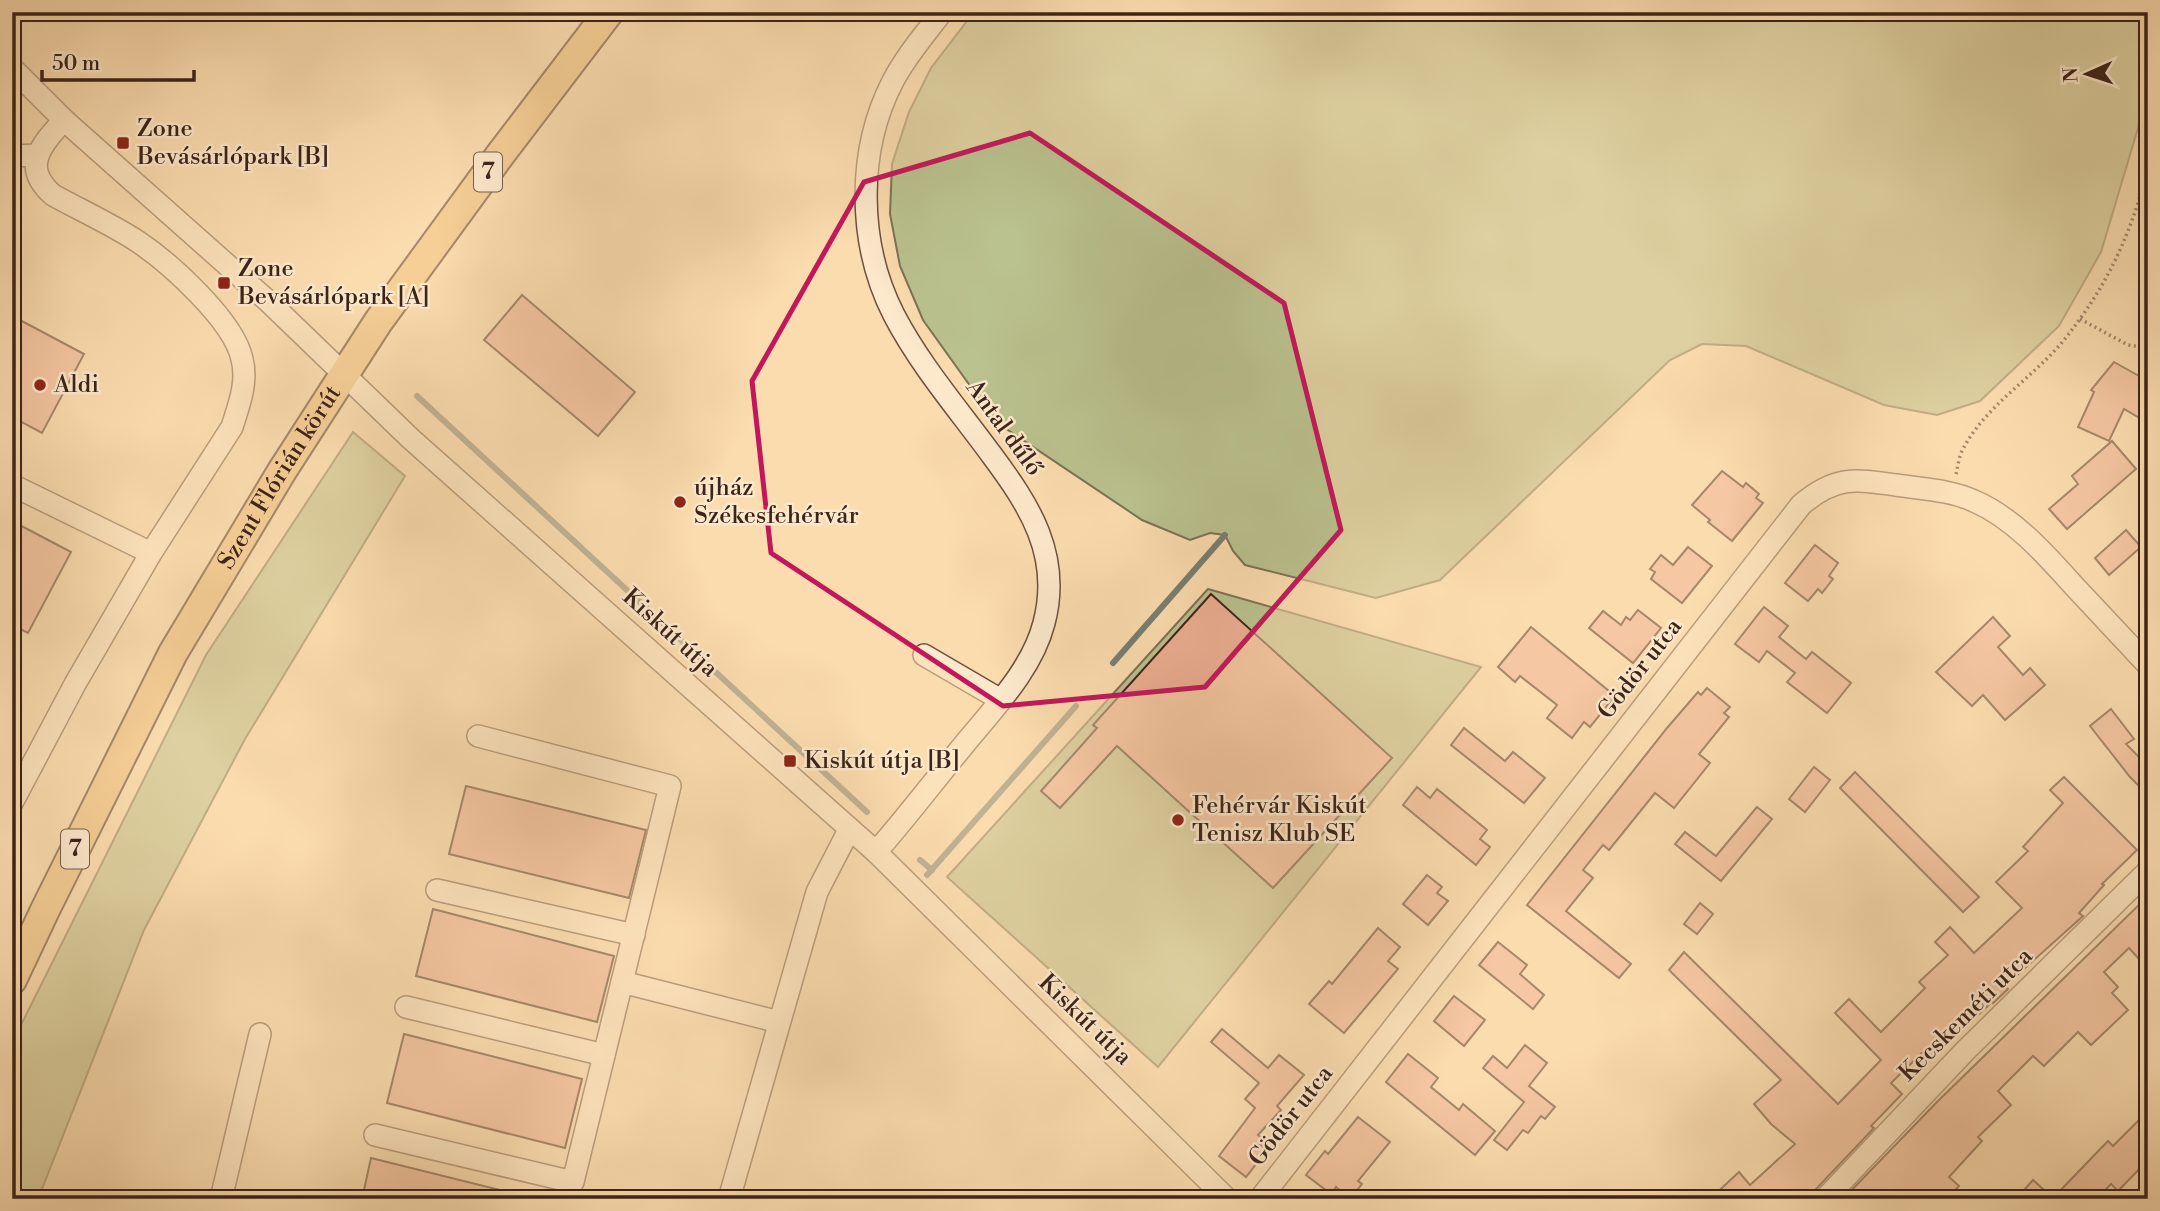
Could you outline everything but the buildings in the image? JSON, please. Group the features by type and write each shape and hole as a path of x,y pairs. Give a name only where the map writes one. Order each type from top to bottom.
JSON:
{"main road":[{"name":"Szent Flórián körút","path":"12,980 173,653 282,471 378,322 609,12"}],"street":[{"name":"Antal dűlő","path":"876,852 1000,700 1031,656 1044,623 1048,590 1047,561 1039,528 1022,496 919,356 894,316 878,279 869,239 866,191 869,151 880,112 893,81 942,12"},
{"name":"Kiskút útja","path":"17,80 269,302 411,439 876,852 1227,1199"},
{"path":"12,803 75,684 151,553 232,427 244,382 243,361 237,342 223,320 201,296 137,241 52,195 41,184 36,171 37,155 45,141 64,120"},
{"path":"12,156 37,155"},
{"name":"Gödör utca","path":"1259,1199 1801,505 1824,487 1863,481 1951,494 1975,501 2007,521 2040,550 2148,665"},
{"path":"12,485 151,553"},
{"path":"925,655 1000,700"},
{"path":"375,1135 573,1182 670,786 478,736"},
{"path":"729,1199 817,892 849,830"},
{"name":"Kecskeméti utca","path":"1825,1199 1965,1051 2148,871"},
{"path":"437,890 634,935"},
{"path":"622,982 779,1022"},
{"path":"406,1007 604,1055"},
{"path":"221,1199 260,1034"}],"path":[{"path":"1951,494 1961,451 1977,426 2063,342 2113,268 2136,211 2148,169"},
{"path":"2080,319 2128,345 2148,348"}],"highlighted area":[{"path":"1030,133 1284,303 1341,530 1205,687 1003,706 771,553 752,381 864,182"}],"green space":[{"path":"974,12 2148,12 2148,73 2138,128 2101,252 2059,326 1980,401 1937,415 1884,405 1746,346 1702,344 1670,360 1440,580 1376,598 1245,565 1233,551 1225,535 1210,533 1190,540 1142,520 996,422 923,320 900,266 890,214 892,164 909,112 931,68"},
{"path":"353,432 405,476 245,739 144,930 38,1199 12,1199 12,1043 206,655"},
{"name":"Fehérvár Kiskút Tenisz Klub SE","path":"1208,589 1481,667 1158,1067 947,877"}],"waterway":[{"path":"417,396 867,812"},
{"path":"1113,663 1225,535"},
{"path":"927,875 1076,706"},
{"path":"920,860 932,870"}],"place":[{"name":"Zone Bevásárlópark [B]","path":"123,143"},
{"name":"Zone Bevásárlópark [A]","path":"224,283"},
{"name":"Aldi","path":"40,385"},
{"name":"újház Székesfehérvár","path":"680,502"},
{"name":"Kiskút útja [B]","path":"790,761"},
{"name":"Fehérvár Kiskút Tenisz Klub SE","path":"1178,820"}]}
